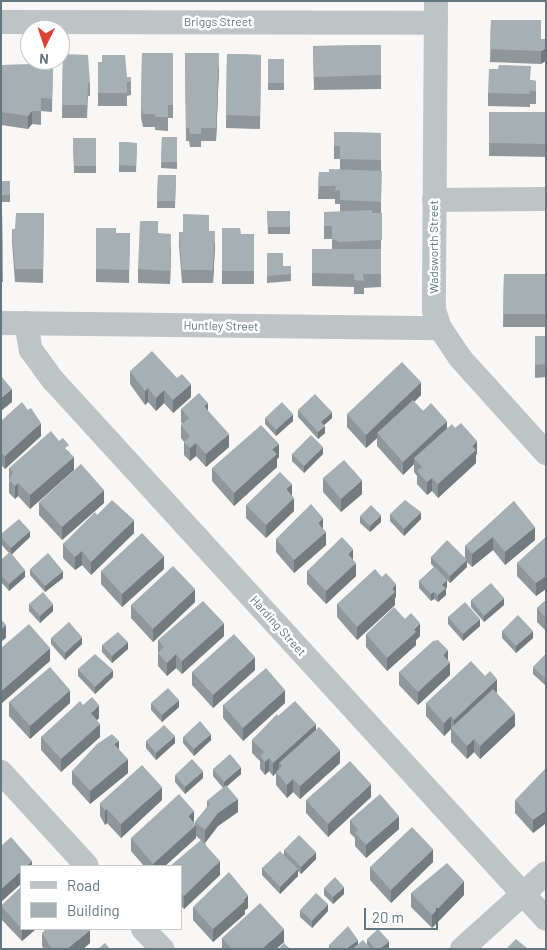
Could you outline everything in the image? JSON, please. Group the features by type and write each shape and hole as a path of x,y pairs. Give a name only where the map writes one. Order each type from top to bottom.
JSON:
{"street":[{"name":"Briggs Street","path":"8,15 436,12"},
{"name":"Wadsworth Street","path":"436,12 434,310 440,328 461,359 546,453"},
{"path":"434,200 546,199"},
{"name":"Huntley Street","path":"1,323 440,328"},
{"name":"Harding Street","path":"26,323 31,350 53,380 546,919"},
{"path":"1,772 86,865"},
{"path":"462,949 546,873"},
{"path":"145,930 162,949"}],"building":[{"path":"491,20 541,20 541,39 546,39 546,48 541,51 490,49"},
{"path":"381,45 381,75 314,77 313,46"},
{"path":"142,53 173,53 173,105 168,105 168,117 155,117 155,114 143,114 141,105"},
{"path":"185,53 219,53 216,128 201,128 201,134 190,134 189,128 186,128"},
{"path":"70,54 88,55 90,83 88,83 87,105 62,105 63,70 70,70"},
{"path":"227,54 261,55 260,116 226,115"},
{"path":"102,55 125,55 127,77 131,77 131,82 127,82 127,93 98,93 98,62 102,62"},
{"path":"268,59 284,59 284,83 268,83"},
{"path":"1,65 20,65 20,70 53,70 52,99 41,98 41,111 32,111 28,116 1,112"},
{"path":"499,65 531,66 530,80 536,81 536,91 530,91 530,94 488,93 489,69 498,69"},
{"path":"489,112 546,112 546,144 489,143"},
{"path":"334,132 381,133 381,160 340,159 340,146 334,146"},
{"path":"162,137 177,137 177,162 161,162"},
{"path":"73,138 96,138 96,166 74,166"},
{"path":"119,142 137,143 136,166 119,165"},
{"path":"329,169 382,171 381,202 340,200 340,190 335,191 336,186 318,186 319,172 329,172"},
{"path":"158,175 176,175 175,201 157,201"},
{"path":"1,181 10,181 10,195 1,195"},
{"path":"372,210 372,213 382,213 382,240 339,242 332,239 332,226 324,226 324,212"},
{"path":"2,211 3,269 1,269"},
{"path":"267,211 290,211 290,227 268,227"},
{"path":"16,213 44,213 43,269 15,269 12,229 15,229"},
{"path":"183,214 209,215 209,231 215,231 213,270 182,270 179,232 183,232"},
{"path":"140,221 158,221 158,233 171,234 170,271 138,269"},
{"path":"96,228 116,228 116,233 130,233 129,270 96,269"},
{"path":"222,228 240,228 241,234 254,234 254,271 222,271"},
{"path":"312,249 381,249 381,274 363,274 364,281 354,280 354,274 312,273"},
{"path":"267,253 283,253 283,266 291,266 291,274 267,276"},
{"path":"504,274 546,274 546,314 503,314"},
{"path":"535,336 546,336 546,364 535,365"},
{"path":"152,351 177,378 182,374 191,384 173,400 164,390 156,398 148,388 145,391 130,371"},
{"path":"402,362 421,382 366,435 347,414"},
{"path":"1,376 12,389 1,398"},
{"path":"199,393 208,403 204,406 229,434 206,454 196,443 190,448 184,442 190,436 181,425 189,418 181,409"},
{"path":"315,394 332,412 321,422 325,426 318,432 298,410"},
{"path":"413,400 423,411 431,403 447,421 403,462 377,433"},
{"path":"22,402 28,410 31,408 41,423 5,456 1,452 1,421"},
{"path":"282,402 293,414 276,430 265,418"},
{"path":"461,423 477,441 472,446 476,450 438,484 432,478 427,482 417,471 422,467 414,458 452,424 455,428"},
{"path":"261,425 279,444 272,449 277,454 234,493 212,468"},
{"path":"51,431 59,441 63,438 69,445 65,448 74,457 30,495 18,483 15,486 9,480 13,472 9,468"},
{"path":"311,435 323,447 304,466 292,454"},
{"path":"344,460 362,480 341,499 323,478"},
{"path":"81,464 104,490 62,527 39,502"},
{"path":"280,472 292,484 286,489 294,498 266,525 246,505"},
{"path":"112,500 134,520 91,562 82,551 75,557 63,544 95,512 97,515"},
{"path":"405,500 421,512 404,529 390,514"},
{"path":"514,501 535,527 505,552 493,537 472,554 465,546"},
{"path":"311,504 323,518 318,523 326,532 294,560 276,539"},
{"path":"371,505 381,515 370,526 360,516"},
{"path":"19,519 30,531 11,548 1,537 1,534"},
{"path":"142,533 164,556 122,594 101,571"},
{"path":"342,537 353,549 348,554 356,563 326,591 307,571"},
{"path":"546,537 546,576 536,583 517,563"},
{"path":"447,540 467,560 450,576 431,557"},
{"path":"10,552 25,570 9,584 1,575 1,560"},
{"path":"48,553 63,571 45,586 30,569"},
{"path":"173,566 195,589 153,629 131,605"},
{"path":"435,567 447,580 442,585 446,588 438,595 434,592 431,594 419,581"},
{"path":"375,569 382,577 386,573 396,584 392,588 395,592 357,627 337,604"},
{"path":"491,583 504,598 484,616 471,600"},
{"path":"43,592 53,604 40,616 29,604"},
{"path":"546,600 546,618 537,608"},
{"path":"203,601 224,623 182,661 176,654 167,663 158,653 164,647 158,640"},
{"path":"465,602 480,619 463,634 448,617"},
{"path":"394,607 405,619 411,613 420,623 414,629 416,632 387,658 366,634"},
{"path":"518,615 533,631 516,646 502,631"},
{"path":"1,619 6,625 1,629"},
{"path":"69,622 82,637 65,653 51,638"},
{"path":"29,624 50,648 1,691 1,648"},
{"path":"118,632 128,642 112,656 102,645"},
{"path":"234,634 255,657 213,695 192,672"},
{"path":"438,640 448,650 443,655 450,662 418,692 399,672 433,641"},
{"path":"95,654 113,670 95,687 78,669"},
{"path":"546,654 546,679 533,667"},
{"path":"471,661 485,676 490,671 497,679 454,720 451,716 444,723 426,703"},
{"path":"50,667 70,690 30,726 9,702"},
{"path":"266,668 285,690 243,728 223,705"},
{"path":"168,688 179,700 162,715 151,703"},
{"path":"493,689 515,713 480,746 474,739 467,746 451,728"},
{"path":"92,697 99,705 91,713 100,724 61,759 41,737 80,701 83,705"},
{"path":"295,701 316,724 273,763 269,758 265,762 260,756 264,752 252,740 277,714 278,716"},
{"path":"200,721 211,734 194,749 183,737"},
{"path":"164,725 175,736 156,753 146,741"},
{"path":"319,727 340,750 300,786 293,779 287,785 276,772 282,766 279,763"},
{"path":"112,734 119,741 114,744 128,759 90,791 72,771 97,744"},
{"path":"230,754 241,767 224,782 213,769"},
{"path":"192,759 203,771 185,787 175,775"},
{"path":"350,761 371,784 328,824 306,800"},
{"path":"142,765 162,787 121,824 107,809 105,811 100,803"},
{"path":"546,768 546,810 533,820 515,800"},
{"path":"226,785 238,799 218,813 205,830 195,822 210,804 207,801"},
{"path":"179,794 194,811 188,816 196,825 153,864 131,838"},
{"path":"380,794 399,816 366,845 355,833 358,830 350,820"},
{"path":"412,827 433,849 391,890 370,867"},
{"path":"299,835 316,852 301,867 284,850"},
{"path":"11,837 32,861 27,865 20,865 20,872 1,889 1,846"},
{"path":"201,840 220,861 184,896 182,894 182,865 171,865"},
{"path":"280,851 298,869 280,887 262,868"},
{"path":"447,863 464,881 432,915 411,893"},
{"path":"229,872 248,895 243,899 245,901 213,929 193,907"},
{"path":"335,877 344,887 333,897 324,888"},
{"path":"20,888 20,927 1,906"},
{"path":"316,893 328,904 312,921 300,910"},
{"path":"260,903 284,929 262,949 232,949 222,938"},
{"path":"348,926 358,940 346,949 332,949 329,945"},
{"path":"378,929 389,941 380,949 375,949 367,939"},
{"path":"45,930 90,930 67,949 52,949 42,933"},
{"path":"516,939 528,949 506,949"},
{"path":"363,940 371,949 352,949"},
{"path":"105,943 110,949 98,949"},
{"path":"284,943 290,949 278,949"}]}
